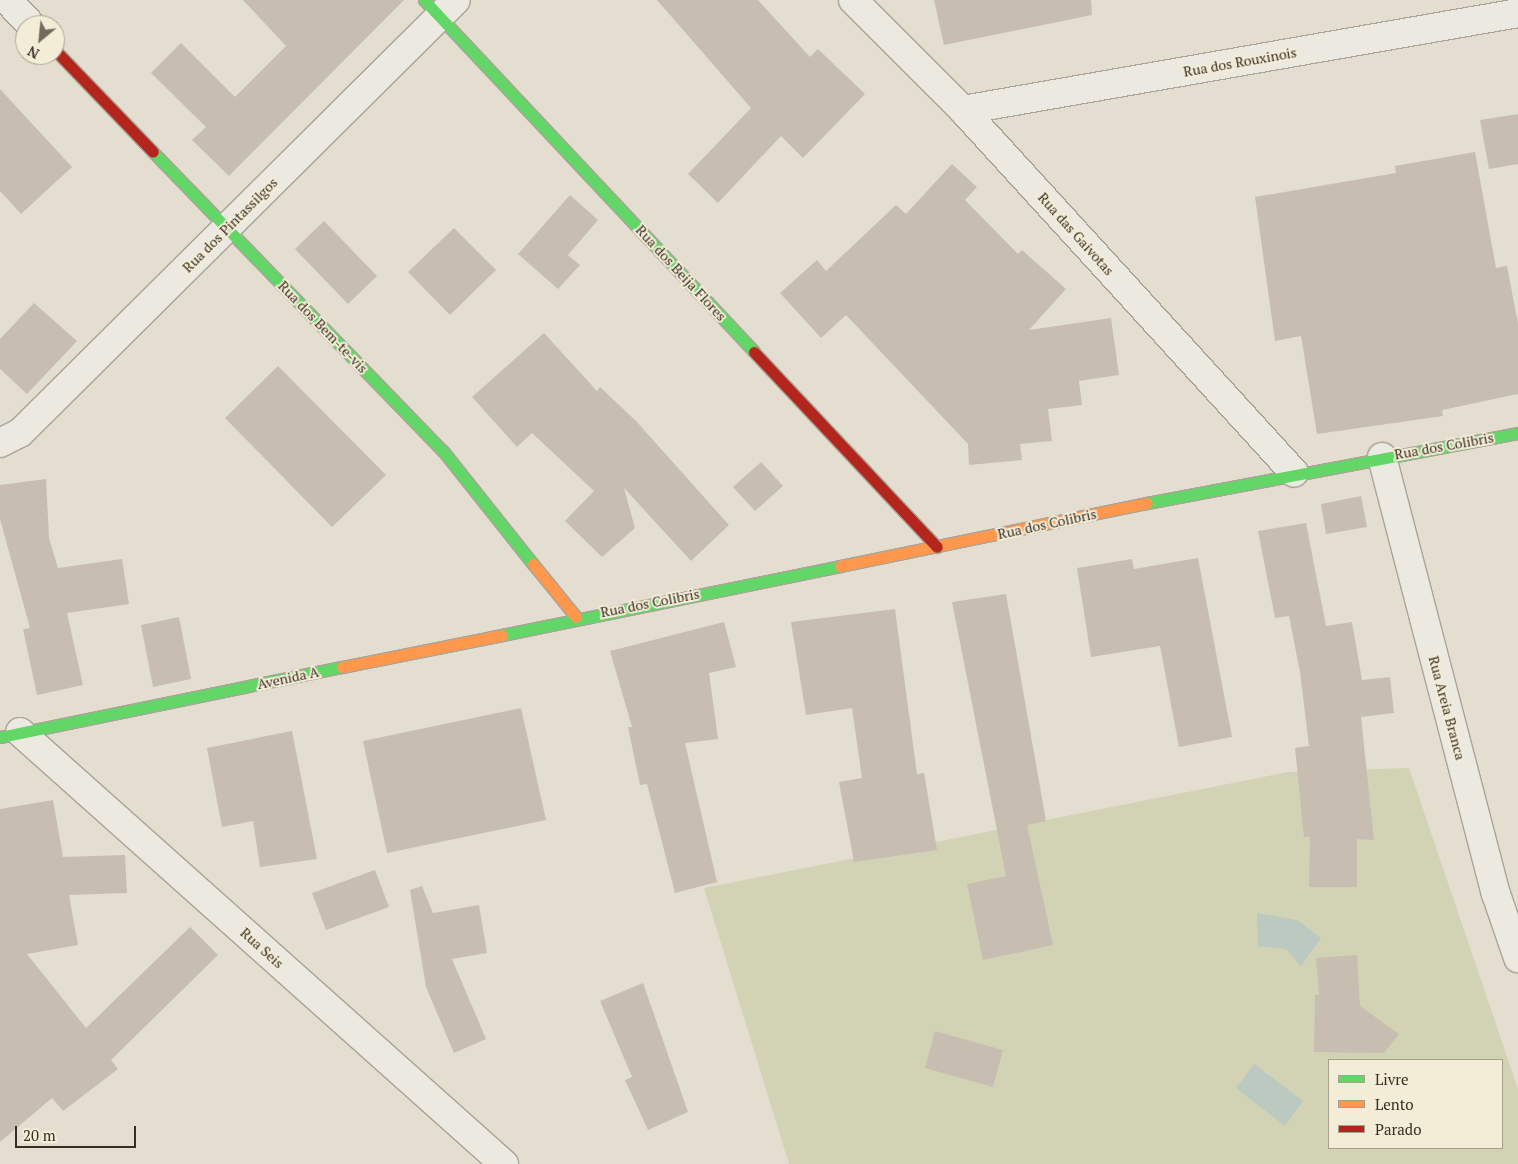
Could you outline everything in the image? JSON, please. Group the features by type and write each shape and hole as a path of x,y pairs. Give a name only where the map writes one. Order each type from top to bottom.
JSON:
{"street":[{"path":"7,0 21,15"},
{"name":"Rua das Gaivotas","path":"853,0 963,110 1294,473"},
{"name":"Rua dos Pintassilgos","path":"0,443 20,433 227,228 440,5"},
{"name":"Rua dos Beija Flores","path":"440,5 937,547"},
{"name":"Rua dos Rouxinois","path":"963,110 1518,14"},
{"name":"Rua dos Bem-te-vis","path":"65,60 443,451 576,617"},
{"name":"Rua dos Colibris","path":"576,617 937,547 1294,473 1518,433"},
{"name":"Rua Areia Branca","path":"1382,457 1507,892 1518,958"},
{"name":"Avenida A","path":"10,735 576,617"},
{"name":"Rua Seis","path":"10,735 504,1164"}],"green space":[{"path":"1409,768 1518,1089 1518,1164 789,1164 704,888 1288,772"}],"shaded area":[{"path":"1257,913 1297,920 1321,938 1301,966 1286,949 1258,946"},
{"path":"1254,1064 1303,1101 1285,1126 1236,1088"}],"building":[{"path":"243,0 404,0 229,176 192,140 206,127 151,73 181,43 235,97 286,46"},
{"path":"657,0 758,0 810,57 818,49 865,94 803,158 781,136 718,203 688,174 751,108"},
{"path":"934,0 1091,0 1092,15 944,45"},
{"path":"0,89 72,167 21,214 0,191"},
{"path":"1518,114 1518,164 1489,169 1480,120"},
{"path":"1475,152 1496,268 1507,266 1518,324 1518,394 1442,410 1443,416 1317,434 1301,336 1275,341 1255,197 1396,173 1395,166"},
{"path":"952,164 977,187 965,200 1018,254 1022,250 1066,289 1029,330 1111,318 1119,375 1079,381 1082,405 1048,409 1052,441 1020,444 1022,460 969,465 968,444 846,315 821,338 780,293 817,260 826,271 896,205 906,214"},
{"path":"570,195 598,220 568,255 580,265 558,289 518,254"},
{"path":"324,221 377,276 348,304 295,249"},
{"path":"454,228 496,270 450,315 408,272"},
{"path":"34,303 77,341 27,394 0,369 0,339"},
{"path":"544,333 597,391 600,387 636,421 729,525 691,561 624,488 635,528 602,557 565,521 594,491 532,433 517,447 472,397"},
{"path":"278,366 386,475 332,527 225,418"},
{"path":"761,462 783,486 755,511 733,487"},
{"path":"46,479 49,538 58,568 122,559 129,604 67,613 83,685 37,695 23,629 30,628 0,519 0,485"},
{"path":"1361,496 1367,527 1326,534 1321,504"},
{"path":"1306,523 1326,626 1352,622 1362,680 1390,677 1394,713 1361,717 1374,840 1357,839 1357,887 1309,887 1310,837 1304,837 1295,748 1309,746 1300,672 1289,616 1275,618 1258,531"},
{"path":"1198,558 1232,737 1179,747 1160,646 1091,657 1077,568 1132,559 1134,569"},
{"path":"1006,594 1046,821 1027,825 1053,945 983,960 967,884 1006,876 952,602"},
{"path":"895,609 917,774 924,773 937,850 854,862 839,782 862,778 852,708 806,715 791,622"},
{"path":"179,617 191,679 153,687 141,625"},
{"path":"724,622 736,667 709,673 718,739 685,743 717,882 675,893 647,784 640,785 628,727 632,727 610,651"},
{"path":"521,708 546,820 387,853 363,741"},
{"path":"292,731 317,859 260,867 253,821 222,827 207,748"},
{"path":"53,800 63,857 125,855 127,893 69,895 78,945 27,954 86,1028 190,927 218,955 111,1060 118,1069 63,1111 52,1098 0,1142 0,809"},
{"path":"375,870 389,907 326,930 312,893"},
{"path":"422,886 433,913 479,905 487,953 452,959 486,1039 454,1053 426,987 410,890"},
{"path":"1357,955 1360,1006 1399,1034 1384,1053 1314,1052 1315,995 1319,995 1316,958"},
{"path":"643,983 688,1112 648,1130 625,1080 632,1077 600,1001"},
{"path":"935,1031 1003,1050 993,1087 925,1068"}],"traffic: fast":[{"path":"424,0 754,352"},
{"path":"153,152 443,451 533,564"},
{"path":"1147,503 1518,433"},
{"path":"502,635 840,566"},
{"path":"0,737 342,667"}],"traffic: slow":[{"path":"840,566 1147,503"},
{"path":"533,564 576,617"},
{"path":"342,667 502,635"}],"traffic: jam":[{"path":"65,60 153,152"},
{"path":"754,352 937,547"}]}
